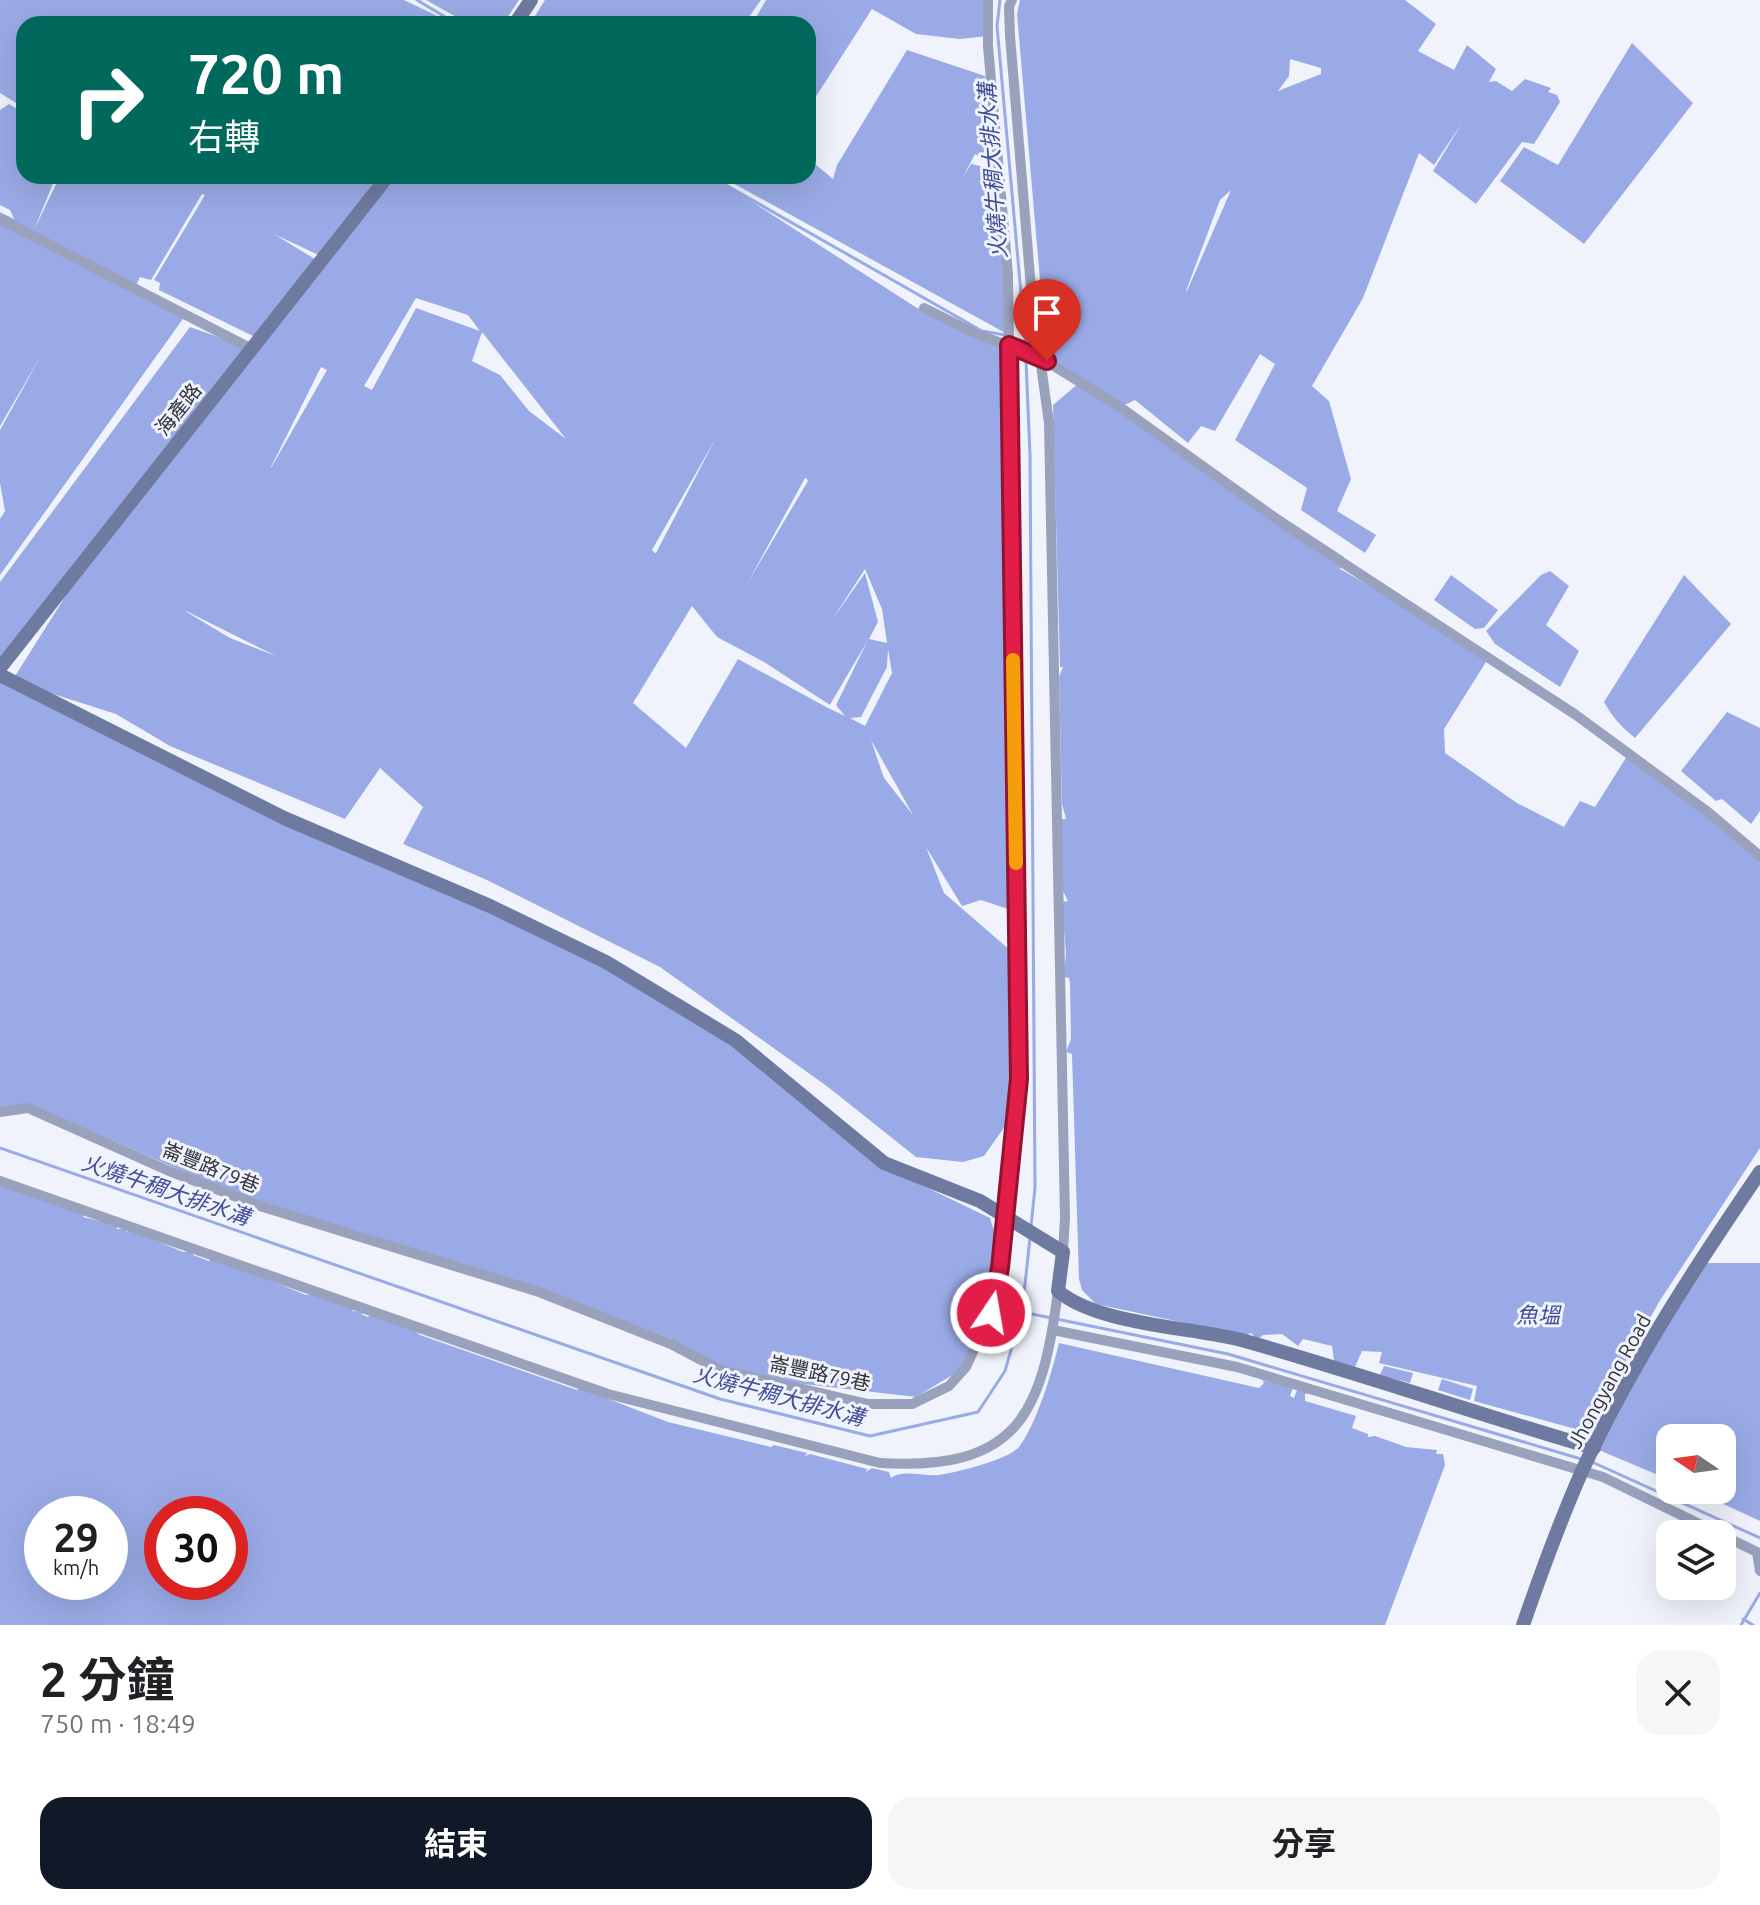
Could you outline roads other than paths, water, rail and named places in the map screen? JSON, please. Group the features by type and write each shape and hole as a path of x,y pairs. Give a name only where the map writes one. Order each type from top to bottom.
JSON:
{"street":[{"name":"崙豐路79巷","path":"0,1112 28,1108 169,1171 263,1207 539,1292 671,1344 720,1370 868,1404 912,1404 931,1398 949,1386 966,1367 991,1313 1000,1268 1019,1079 1008,275 988,46 988,0"},
{"path":"0,1181 608,1394 880,1463 923,1466 958,1461 991,1448 1019,1423 1040,1389 1053,1330 1063,1252 1049,423 1032,300 1010,36 1012,0"},
{"name":"海產路","path":"0,668 382,184"},
{"path":"0,219 252,349"},
{"path":"924,308 974,333 1041,358 1120,407 1285,525 1576,715 1708,812 1760,856"},
{"path":"0,675 284,818 490,906 606,962 735,1040 884,1163 980,1201 1003,1218 1063,1252"},
{"name":"Jhongyang Road","path":"1523,1625 1582,1471 1594,1448 1711,1244 1760,1172"},
{"path":"1058,1291 1067,1299 1099,1312 1242,1340 1594,1448"},
{"path":"1053,1330 1237,1367 1603,1477 1739,1541 1757,1552 1760,1571"}],"water":[{"path":"0,0 404,0 437,16 16,16 16,103 0,93"},
{"path":"426,0 519,0 508,16 455,16"},
{"path":"545,0 761,0 750,16 535,16"},
{"path":"766,0 990,0 988,36 960,39 916,34 872,9 816,96 816,16 757,16"},
{"path":"1020,0 1405,0 1436,24 1418,51 1454,70 1467,45 1496,69 1489,82 1496,81 1512,91 1525,79 1551,88 1548,92 1557,95 1560,102 1534,144 1522,142 1476,204 1433,171 1462,123 1434,165 1419,153 1363,298 1312,386 1329,401 1351,479 1337,511 1376,535 1365,553 1301,510 1307,488 1235,440 1275,364 1260,354 1215,431 1201,426 1188,443 1135,400 1120,407 1047,361 1017,14","holes":["1290,59 1321,68 1321,74 1278,91 1289,76","1231,190 1187,291 1186,291 1220,200"]},
{"path":"1632,43 1693,103 1584,244 1500,181 1524,147 1558,165"},
{"path":"907,50 985,76 991,161 975,154 962,179 971,164 993,169 1009,335 735,184 816,184 816,165 833,179 837,165"},
{"path":"9,104 16,108 16,184 53,184 34,230 56,184 383,184 327,259 274,234 318,261 255,337 159,290 160,283 154,280 205,195 202,194 151,280 140,277 135,287 185,316 0,575 0,519 5,511 0,483 0,430 42,354 0,426 0,212 14,219 10,210 0,205 0,110"},
{"path":"390,184 724,184 917,308 1004,343 1011,910 981,900 962,906 926,847 944,893 1011,951 1012,989 1018,993 1008,1122 984,1156 963,1162 916,1157 828,1087 660,967 487,880 403,844 423,807 380,768 345,819 170,746 116,714 19,683 263,807 448,888 719,1026 907,1178 990,1218 1001,1252 987,1328 964,1368 916,1397 795,1383 718,1366 670,1338 567,1299 277,1208 187,1173 31,1105 0,1108 0,675 12,681 80,573 0,662 0,582 190,327 252,349","holes":["416,298 468,315 480,331 416,308 372,390 364,386","482,332 566,439 529,411 500,375 472,361","321,367 327,370 271,468","716,438 656,553 652,550","805,478 806,478 808,481 747,584","865,569 882,609 887,643 869,639 878,622 865,573 832,620","692,606 717,637 764,662 830,705 868,640 836,705 845,716 738,659 686,748 633,703","185,611 276,656 230,638","888,649 892,673 865,726 850,718 861,717 887,667","871,740 913,815 884,778"]},
{"name":"魚塭","path":"1079,383 1344,557 1340,569 1491,654 1444,729 1445,753 1517,803 1564,827 1580,801 1595,807 1629,753 1760,853 1760,1148 1659,1302 1586,1432 1474,1401 1477,1386 1379,1363 1382,1352 1362,1351 1355,1367 1334,1361 1332,1346 1303,1339 1298,1346 1282,1334 1263,1335 1257,1340 1251,1333 1246,1336 1096,1304 1082,1290 1079,1279 1072,1054 1066,1052 1071,1039 1070,983 1069,978 1064,977 1066,954 1062,902 1068,901 1063,891 1061,819 1066,819 1062,804 1059,677 1063,667 1060,667 1053,405"},
{"path":"1550,571 1569,586 1546,625 1579,651 1560,687 1495,644 1486,631 1541,575"},
{"path":"1451,575 1498,610 1484,628 1475,629 1434,600"},
{"path":"1684,575 1731,624 1635,738 1616,720 1604,702"},
{"path":"1727,712 1760,728 1760,811 1751,824 1722,799 1716,801 1681,771"},
{"path":"0,1184 84,1212 83,1217 117,1225 117,1229 131,1230 183,1252 194,1252 193,1255 209,1261 214,1258 306,1295 313,1294 354,1308 352,1311 366,1312 361,1314 368,1317 371,1313 409,1328 406,1330 411,1328 420,1335 577,1390 580,1388 668,1422 807,1453 805,1456 810,1454 867,1469 866,1472 872,1468 889,1472 891,1478 902,1474 947,1473 982,1465 1013,1452 1026,1437 1038,1411 1059,1343 1259,1388 1264,1383 1262,1380 1293,1388 1290,1396 1294,1398 1297,1390 1309,1393 1305,1394 1305,1401 1356,1416 1352,1428 1368,1434 1368,1437 1375,1436 1406,1447 1437,1450 1436,1454 1443,1454 1445,1465 1385,1625 0,1625"},
{"path":"1702,1263 1760,1263 1760,1521 1723,1504 1736,1504 1736,1424 1656,1424 1656,1474 1594,1448"},
{"path":"1384,1366 1413,1373 1410,1383 1380,1375"},
{"path":"1442,1379 1473,1389 1470,1400 1438,1390"}],"waterway":[{"path":"417,0 444,16"},
{"name":"火燒牛稠大排水溝","path":"1000,0 997,26 1025,338 1030,455 1035,1188 1031,1226"},
{"path":"724,184 982,331 1005,335"},
{"name":"火燒牛稠大排水溝","path":"0,1148 720,1399 870,1436 978,1412 1005,1371 1022,1312 1030,1238"},
{"path":"1022,1312 1228,1354 1581,1459"},
{"path":"1592,1462 1760,1538"},
{"path":"1741,1625 1760,1593"},
{"path":"1743,1619 1753,1625"}]}
